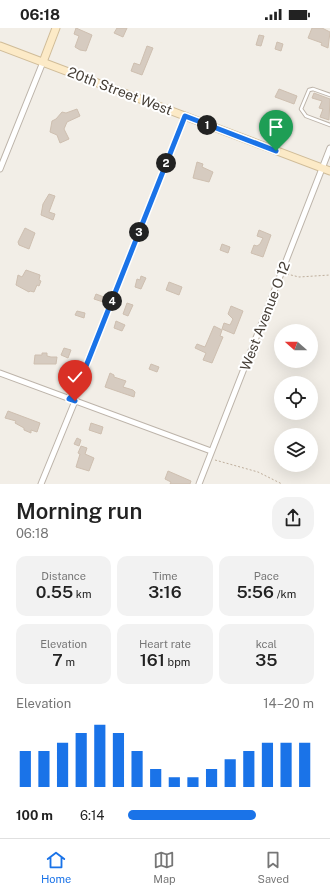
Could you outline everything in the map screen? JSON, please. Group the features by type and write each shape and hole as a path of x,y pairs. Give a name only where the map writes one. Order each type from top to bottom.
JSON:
{"main road":[{"path":"44,62 56,28"},
{"name":"20th Street West","path":"0,46 330,171"}],"street":[{"path":"0,169 44,62"},
{"name":"West Avenue O 12","path":"199,484 330,148"},
{"path":"0,373 211,451"},
{"path":"41,484 75,401"}],"lane":[{"path":"330,95 313,89 309,90 301,109 306,116 330,125"}],"path":[{"path":"69,399 76,391 185,116"},
{"path":"281,272 299,277 330,275"},
{"path":"209,458 258,472 282,484"}],"building":[{"path":"76,28 92,35 86,51 75,47 79,36 74,34"},
{"path":"117,28 127,28 123,37 114,33"},
{"path":"312,28 322,28 330,32 328,48 321,45 322,43 308,38"},
{"path":"259,35 264,36 261,46 256,45"},
{"path":"277,42 283,44 281,51 275,49"},
{"path":"147,46 153,48 142,75 131,71 134,63 140,65"},
{"path":"279,89 297,96 294,104 275,97"},
{"path":"314,93 330,99 329,120 320,117 323,109 319,108 322,101 312,98"},
{"path":"77,109 80,116 67,122 64,129 69,139 60,143 57,135 50,132 52,121 62,112 66,113"},
{"path":"197,162 203,164 202,167 213,172 209,182 193,178"},
{"path":"49,194 55,196 49,212 55,214 53,220 41,215 43,204"},
{"path":"25,228 35,233 29,249 19,245 18,242"},
{"path":"259,230 271,235 263,257 251,253 254,245 257,246 260,244 263,238 257,236"},
{"path":"222,244 230,247 228,253 220,250"},
{"path":"26,270 40,275 39,280 41,281 39,286 37,285 34,292 29,292 16,285 18,275 22,277"},
{"path":"141,276 146,278 141,289 135,287 137,279 140,280"},
{"path":"169,282 182,287 179,295 166,290"},
{"path":"96,294 104,297 103,302 94,299"},
{"path":"127,303 133,305 128,316 123,314"},
{"path":"231,306 243,311 234,334 222,329 224,323 230,325 233,319 228,314"},
{"path":"77,311 85,313 84,318 75,315"},
{"path":"116,321 125,325 122,331 114,328"},
{"path":"214,326 222,330 220,336 223,337 212,363 203,360 206,353 195,348 197,344 205,347"},
{"path":"64,348 71,350 68,358 61,355"},
{"path":"42,353 47,353 47,356 57,357 56,364 34,364 35,355 42,355"},
{"path":"151,364 159,367 157,372 149,369"},
{"path":"110,373 114,375 114,377 126,381 123,387 133,390 135,392 134,397 105,387"},
{"path":"8,411 40,423 37,432 31,430 31,433 24,430 24,428 15,423 16,421 5,418"},
{"path":"91,423 103,427 101,434 89,430"},
{"path":"77,438 81,440 79,446 74,444"},
{"path":"81,446 87,448 85,454 94,458 89,471 76,467 80,454 78,453"},
{"path":"168,471 191,481 190,484 170,484 171,482 165,479"}],"route":[{"path":"75,401 69,399 76,391 185,116 276,151"}]}
